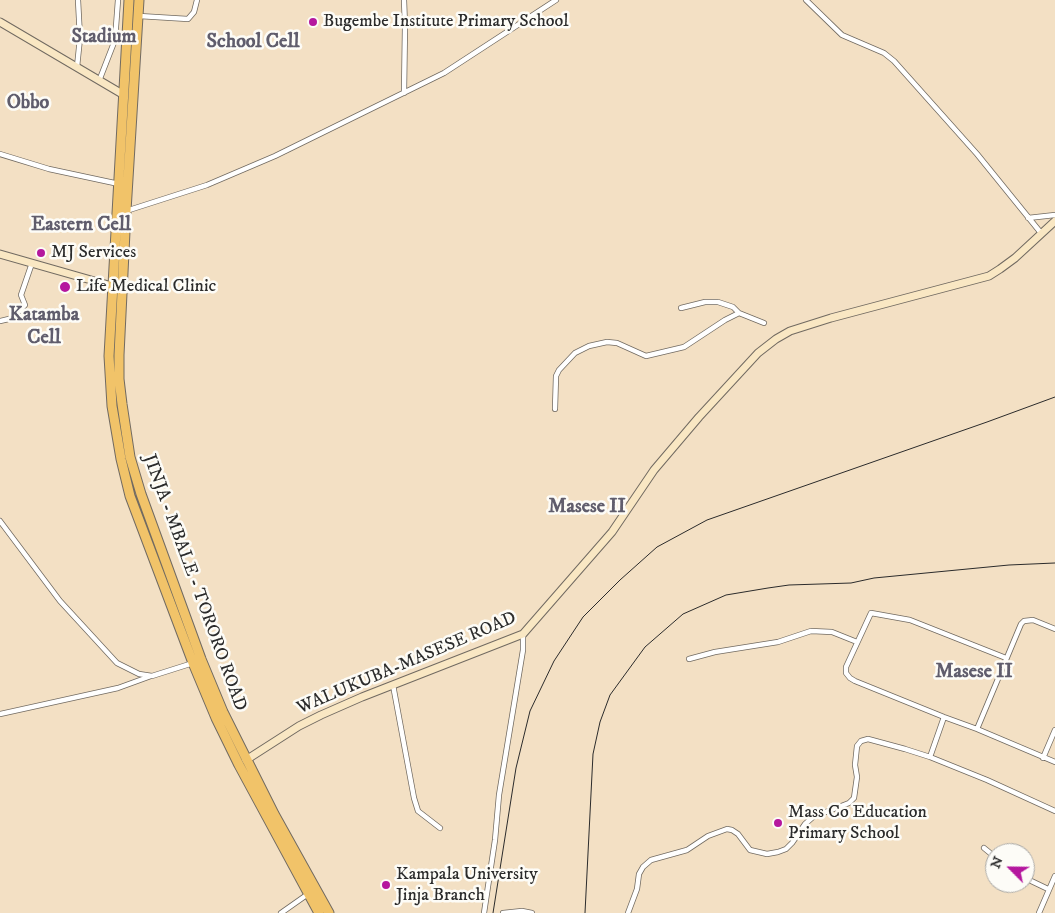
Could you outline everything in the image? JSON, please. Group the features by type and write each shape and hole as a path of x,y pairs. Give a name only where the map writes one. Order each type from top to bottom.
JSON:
{"highway":[{"name":"JINJA - MBALE - TORORO ROAD","path":"129,0 112,286 110,356 110,383 121,459 130,496 193,663 216,718 239,765 319,913"},
{"name":"JINJA - MBALE - TORORO ROAD","path":"139,0 126,212 119,379 130,457 141,494 201,659 223,712 246,760 329,913"}],"street":[{"path":"77,68 80,52 78,0"},
{"path":"99,81 115,40 118,0"},
{"path":"138,16 188,19 194,12 197,0"},
{"path":"404,0 404,92"},
{"path":"126,212 207,184 267,159 457,66 556,0"},
{"path":"806,0 842,35 884,53 894,61 978,154 1041,233"},
{"path":"0,22 124,96"},
{"path":"0,154 49,169 119,184"},
{"path":"1028,218 1055,215"},
{"name":"WALUKUBA-MASESE ROAD","path":"246,760 299,726 362,697 523,634 612,532 654,470 698,417 767,345 790,332 831,318 989,276 1015,258 1055,221"},
{"path":"0,254 112,286"},
{"path":"0,321 13,318 24,305 25,303 21,295 32,263"},
{"path":"681,308 704,302 718,302 733,307 739,313 764,323"},
{"path":"555,410 556,376 559,370 575,353 589,346 607,342 617,343 646,356 660,354 684,347 739,313"},
{"path":"0,521 60,601 117,663 139,674 152,676"},
{"path":"1006,658 910,620 871,613 846,667 846,673 850,678 1055,762"},
{"path":"977,729 1006,658 1024,621 1033,620 1055,629"},
{"path":"689,659 715,652 778,642 811,631 832,632 857,642"},
{"path":"484,913 523,634"},
{"path":"0,714 118,688 193,663"},
{"path":"393,685 418,811 440,828"},
{"path":"930,758 944,717"},
{"path":"1043,758 1055,730"},
{"path":"628,913 639,874 643,867 651,860 687,850 708,836 727,829 738,834 750,850 767,854 778,852 786,849 792,843 802,828 813,817 850,803 854,798 857,777 857,746 861,741 876,741 930,758 1022,795 1055,811"},
{"path":"1039,913 1055,876"},
{"path":"1035,883 1048,889"},
{"path":"281,913 308,894"},
{"path":"503,913 522,911 532,913"}],"railway":[{"path":"493,913 516,768 530,711 554,661 583,617 620,580 657,547 707,520 1055,397"},
{"path":"585,913 593,754 600,722 610,695 645,647 683,614 726,595 789,585 851,583 874,578 1009,565 1055,563"}],"place":[{"name":"Bugembe Institute Primary School","path":"313,22"},
{"name":"MJ Services","path":"41,253"},
{"name":"Life Medical Clinic","path":"65,287"},
{"name":"Mass Co Education Primary School","path":"778,823"},
{"name":"Kampala University Jinja Branch","path":"386,885"}],"district":[{"name":"Stadium","path":"104,38"},
{"name":"School Cell","path":"253,43"},
{"name":"Obbo","path":"28,104"},
{"name":"Eastern Cell","path":"81,226"},
{"name":"Katamba Cell","path":"44,328"},
{"name":"Masese II","path":"587,508"},
{"name":"Masese II","path":"974,673"}]}
